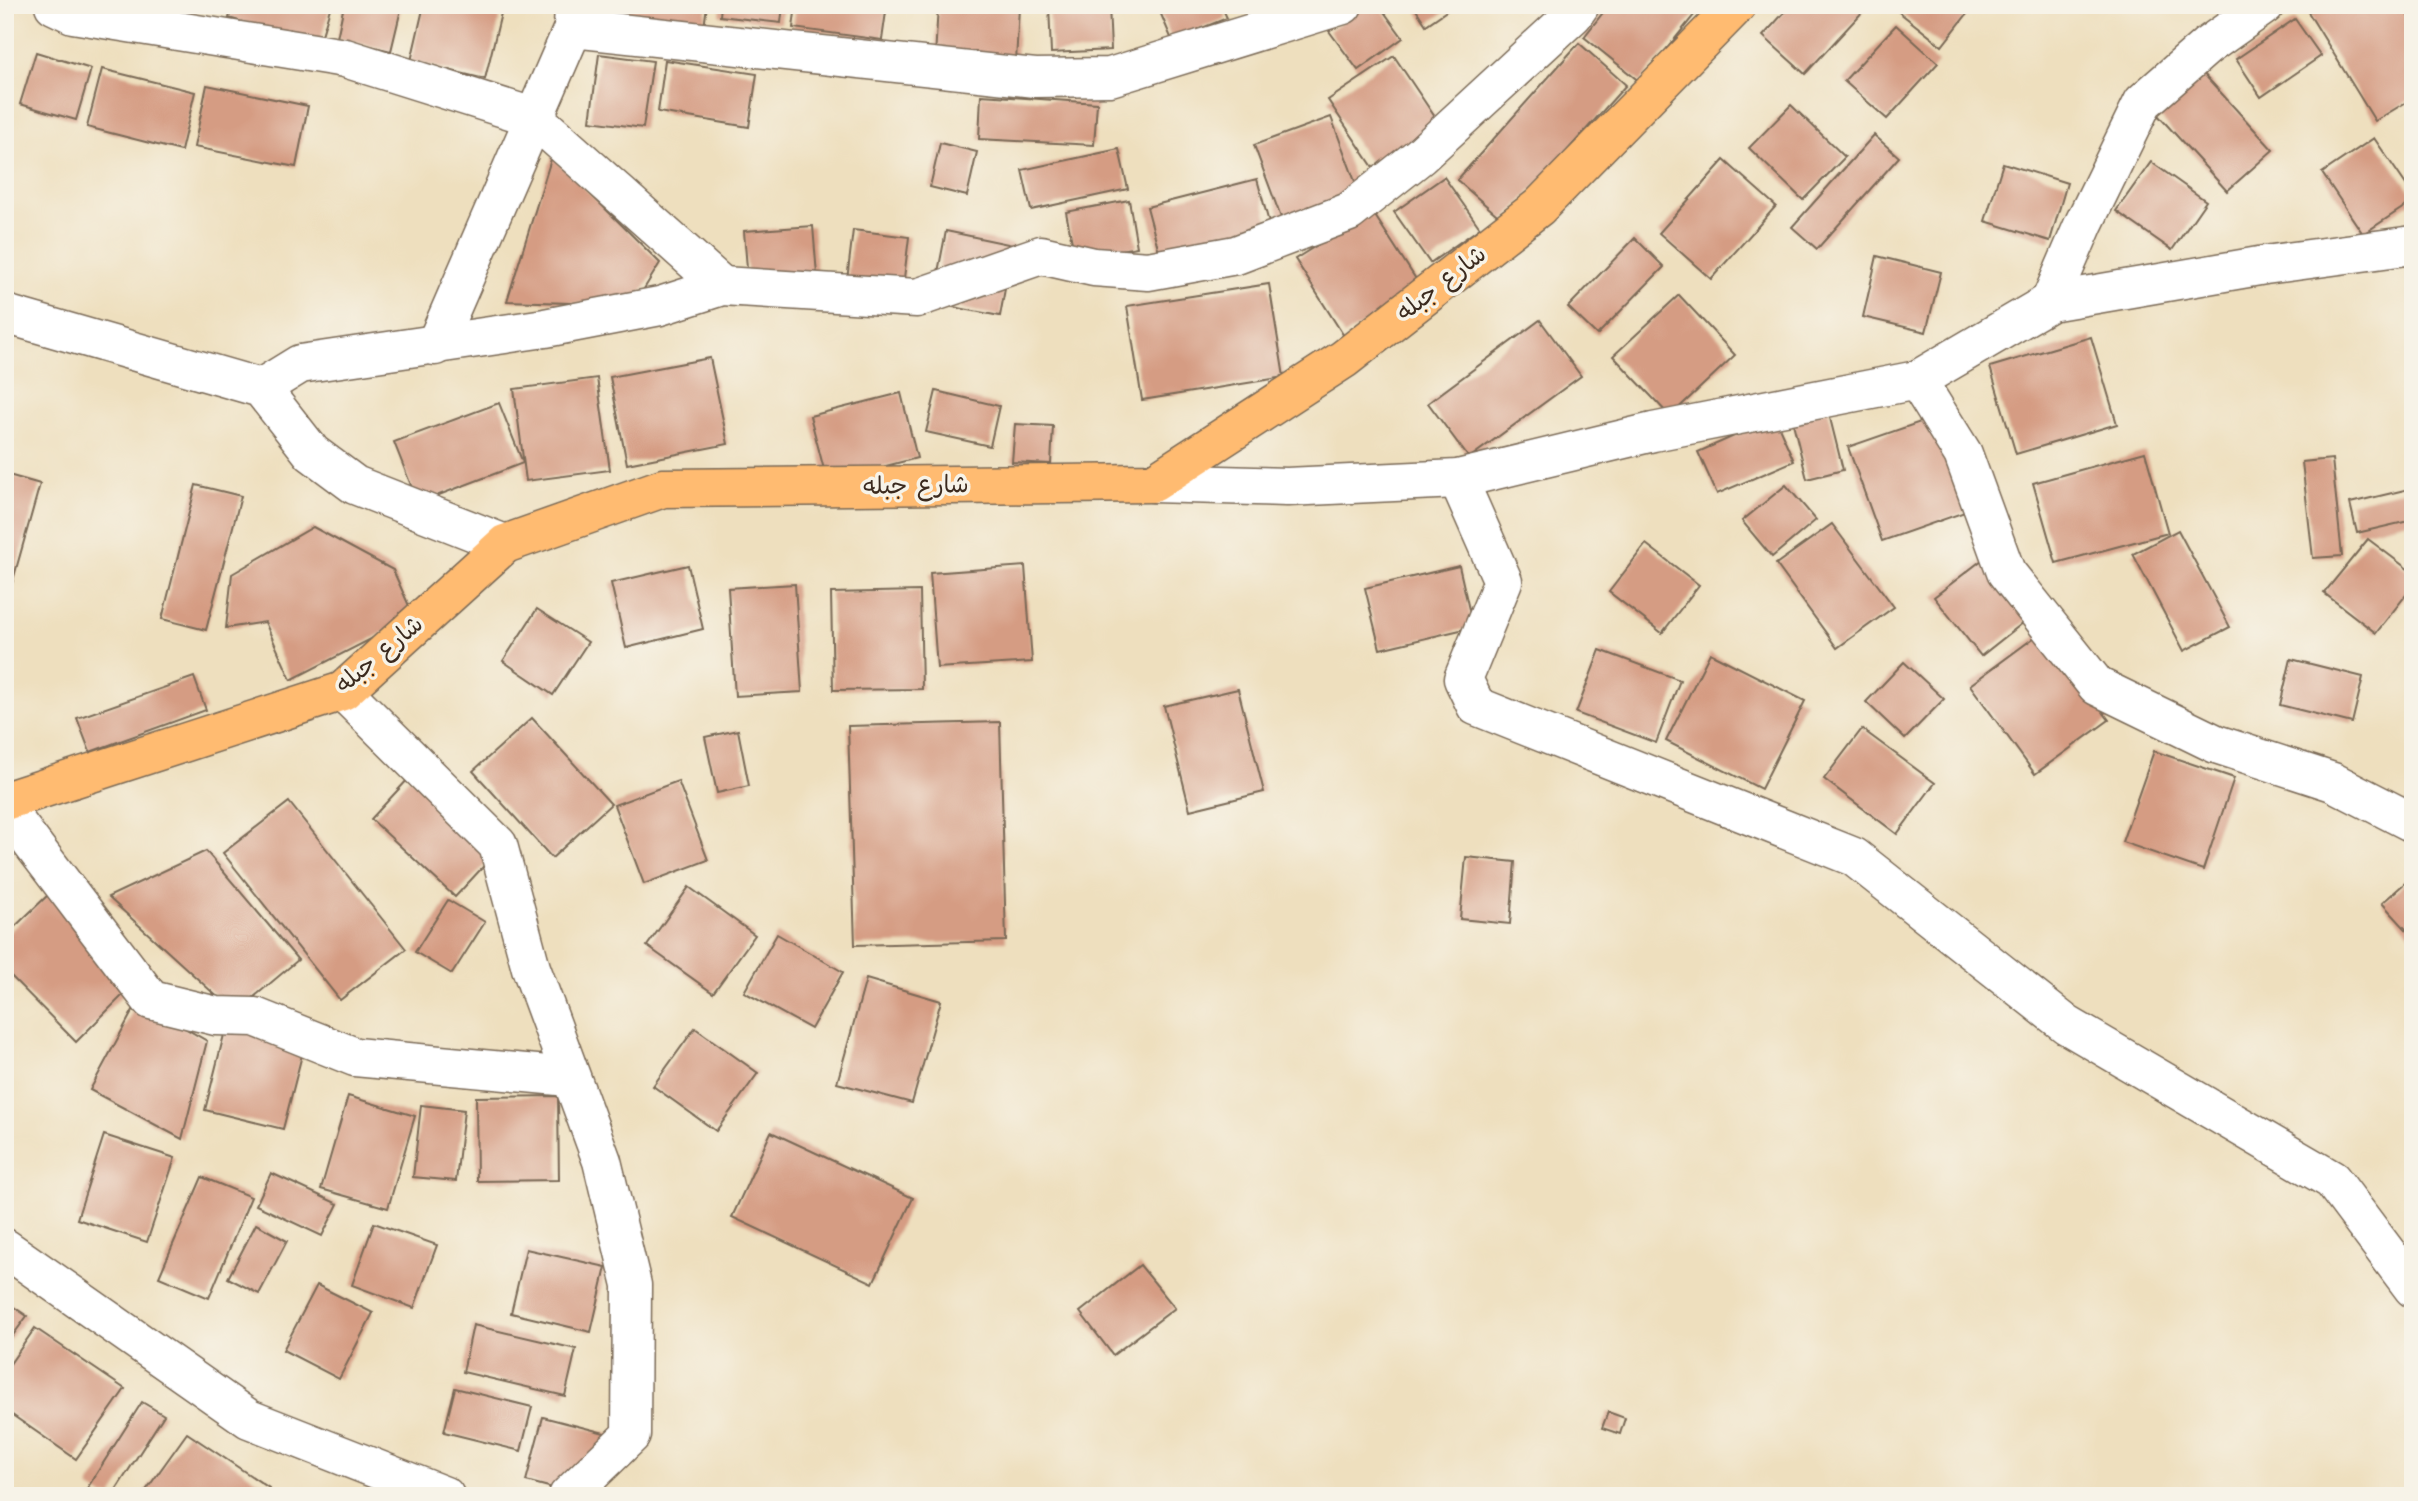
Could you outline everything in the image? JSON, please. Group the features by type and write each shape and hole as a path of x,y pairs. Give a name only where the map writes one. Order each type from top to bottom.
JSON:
{"main road":[{"name":"شارع جبله","path":"5,801 343,691 505,544 663,488 1153,483 1344,359 1539,207 1737,5"}],"street":[{"path":"54,5 73,14 345,58 533,117 722,286"},
{"path":"435,346 574,17 1035,78 1110,77 1343,5"},
{"path":"261,388 300,364 435,346 660,306 722,286 917,298 1041,255 1094,267 1148,271 1237,255 1349,212 1420,156 1573,16 1580,5"},
{"path":"2050,302 2084,223 2143,102 2207,46 2265,5"},
{"path":"1153,483 1287,487 1458,479 1653,432 1917,380 2050,302 2264,265 2413,246"},
{"path":"5,314 261,388 312,453 355,485 505,544"},
{"path":"1917,380 1963,454 2006,572 2096,686 2216,744 2333,782 2413,823"},
{"path":"1458,479 1503,581 1463,679 1476,706 1854,857 2067,1025 2332,1180 2413,1288"},
{"path":"343,691 498,845 531,968 602,1161 632,1285 631,1435 568,1496"},
{"path":"5,808 151,1000 216,1016 255,1017 355,1057 569,1077"},
{"path":"5,1248 249,1419 445,1496"}],"building":[{"path":"143,5 190,5 186,19"},
{"path":"233,5 331,5 319,45 229,18"},
{"path":"344,5 402,5 391,51 337,38"},
{"path":"424,5 503,5 485,79 411,61"},
{"path":"611,5 707,5 704,28 609,12"},
{"path":"721,5 783,5 781,23 720,16"},
{"path":"796,5 887,5 882,40 793,28"},
{"path":"938,5 1019,7 1016,62 935,58"},
{"path":"1049,5 1109,5 1111,50 1051,53"},
{"path":"1157,5 1221,5 1227,18 1172,40"},
{"path":"1364,5 1379,5 1403,38 1358,70 1329,31"},
{"path":"1413,5 1455,5 1426,25"},
{"path":"1609,5 1684,5 1695,14 1640,82 1584,37"},
{"path":"1791,5 1867,7 1805,74 1763,36"},
{"path":"1890,5 1974,5 1942,46"},
{"path":"2318,5 2402,5 2413,24 2413,98 2375,121 2308,12"},
{"path":"2295,19 2321,56 2261,97 2236,59"},
{"path":"1896,25 1938,63 1887,119 1844,81"},
{"path":"1579,43 1626,85 1504,221 1457,180"},
{"path":"36,52 91,69 76,120 20,104"},
{"path":"599,54 653,61 643,128 590,121"},
{"path":"1394,56 1445,132 1379,176 1328,100"},
{"path":"665,60 757,74 749,127 658,112"},
{"path":"2192,61 2273,150 2227,191 2146,102"},
{"path":"102,69 195,92 181,151 87,127"},
{"path":"207,85 308,106 296,167 194,147"},
{"path":"981,95 1097,103 1094,145 979,139"},
{"path":"1791,105 1845,157 1803,200 1749,148"},
{"path":"1331,117 1360,195 1283,223 1254,145"},
{"path":"1874,135 1899,157 1817,249 1792,227"},
{"path":"2374,138 2413,195 2413,201 2363,234 2322,173"},
{"path":"940,143 977,152 967,196 930,187"},
{"path":"1119,149 1128,189 1031,210 1022,170"},
{"path":"552,156 660,263 634,305 507,301"},
{"path":"1724,160 1776,206 1711,279 1659,233"},
{"path":"2151,162 2206,201 2172,250 2116,211"},
{"path":"2003,163 2067,183 2050,241 1985,221"},
{"path":"1444,177 1480,228 1430,263 1394,212"},
{"path":"1257,179 1271,230 1161,259 1147,207"},
{"path":"1129,200 1137,247 1075,258 1066,212"},
{"path":"1372,211 1421,287 1344,336 1295,259"},
{"path":"813,226 817,275 748,281 744,231"},
{"path":"853,230 909,237 901,303 845,297"},
{"path":"946,231 1013,245 1000,316 932,303"},
{"path":"1635,238 1664,267 1597,335 1568,307"},
{"path":"1877,256 1941,272 1926,332 1863,317"},
{"path":"1269,284 1284,377 1142,400 1127,306"},
{"path":"1679,295 1735,355 1670,416 1613,356"},
{"path":"1540,320 1581,376 1469,458 1428,403"},
{"path":"2091,337 2117,424 2016,454 1990,367"},
{"path":"710,358 728,444 627,464 610,377"},
{"path":"597,378 610,470 526,481 514,389"},
{"path":"936,391 999,406 990,446 926,432"},
{"path":"901,393 917,458 827,481 810,416"},
{"path":"499,403 523,463 418,503 394,442"},
{"path":"1828,410 1843,470 1807,479 1792,419"},
{"path":"1775,418 1794,461 1717,494 1698,452"},
{"path":"1932,418 1965,512 1882,541 1848,447"},
{"path":"1015,424 1053,426 1051,464 1012,462"},
{"path":"2145,452 2168,533 2056,563 2033,483"},
{"path":"2332,459 2342,556 2313,558 2302,462"},
{"path":"5,474 40,484 6,605 5,605"},
{"path":"196,485 241,496 206,630 162,619"},
{"path":"1786,485 1816,520 1772,557 1742,521"},
{"path":"2413,488 2413,520 2357,533 2350,503"},
{"path":"1832,524 1894,607 1837,648 1776,564"},
{"path":"313,527 393,570 414,617 291,680 265,622 226,628 232,574"},
{"path":"2178,530 2230,627 2184,651 2133,554"},
{"path":"2368,539 2413,573 2413,586 2376,633 2324,593"},
{"path":"1646,544 1699,585 1662,633 1609,592"},
{"path":"1982,560 2029,618 1981,656 1934,597"},
{"path":"688,565 703,629 626,648 611,583"},
{"path":"1025,566 1032,662 937,668 930,573"},
{"path":"1459,566 1473,627 1380,649 1365,588"},
{"path":"795,584 802,692 735,696 728,588"},
{"path":"920,591 922,689 833,690 831,593"},
{"path":"537,609 588,642 553,695 503,661"},
{"path":"2043,631 2109,720 2035,774 1970,685"},
{"path":"1600,650 1680,680 1656,743 1576,713"},
{"path":"1710,653 1805,701 1761,789 1666,741"},
{"path":"2291,659 2363,677 2352,723 2280,705"},
{"path":"1904,662 1944,699 1905,739 1866,702"},
{"path":"194,677 206,710 90,752 77,718"},
{"path":"1238,689 1264,792 1190,810 1164,706"},
{"path":"532,718 611,804 552,858 473,771"},
{"path":"1000,722 1006,941 855,945 848,726"},
{"path":"1862,729 1935,783 1897,834 1824,779"},
{"path":"738,730 749,786 717,793 705,737"},
{"path":"2154,751 2234,778 2203,870 2122,842"},
{"path":"410,777 494,855 455,897 371,819"},
{"path":"678,781 708,860 644,884 614,805"},
{"path":"289,802 406,949 340,1000 223,853"},
{"path":"206,851 298,960 235,1013 108,897"},
{"path":"1466,857 1515,862 1510,924 1460,919"},
{"path":"2413,876 2413,937 2382,903"},
{"path":"689,887 755,935 713,993 647,946"},
{"path":"48,895 136,982 76,1042 5,970 5,936"},
{"path":"448,900 485,922 452,974 415,952"},
{"path":"777,934 843,972 811,1029 744,992"},
{"path":"866,979 941,1001 912,1103 837,1083"},
{"path":"138,1001 207,1041 182,1139 90,1090"},
{"path":"227,1023 305,1043 283,1129 205,1110"},
{"path":"695,1028 758,1073 716,1131 653,1086"},
{"path":"348,1096 415,1116 388,1208 321,1189"},
{"path":"558,1096 559,1180 477,1181 476,1097"},
{"path":"421,1105 464,1110 456,1181 413,1177"},
{"path":"771,1132 913,1198 873,1283 732,1217"},
{"path":"104,1135 175,1158 147,1242 77,1219"},
{"path":"271,1173 338,1204 322,1236 256,1205"},
{"path":"202,1177 251,1197 209,1298 159,1277"},
{"path":"374,1223 437,1245 414,1308 352,1285"},
{"path":"256,1224 287,1241 259,1294 228,1278"},
{"path":"526,1249 606,1267 591,1332 511,1313"},
{"path":"1140,1265 1175,1308 1113,1355 1080,1312"},
{"path":"317,1285 373,1313 339,1379 283,1350"},
{"path":"5,1301 27,1316 5,1346"},
{"path":"473,1325 576,1349 565,1396 463,1372"},
{"path":"35,1328 125,1389 76,1459 5,1410 5,1371"},
{"path":"455,1388 532,1407 521,1451 444,1432"},
{"path":"142,1402 164,1415 112,1496 103,1496 88,1487"},
{"path":"1608,1412 1625,1418 1620,1434 1602,1428"},
{"path":"543,1417 616,1436 600,1496 583,1496 526,1481"},
{"path":"187,1433 269,1488 266,1496 142,1496"}]}
